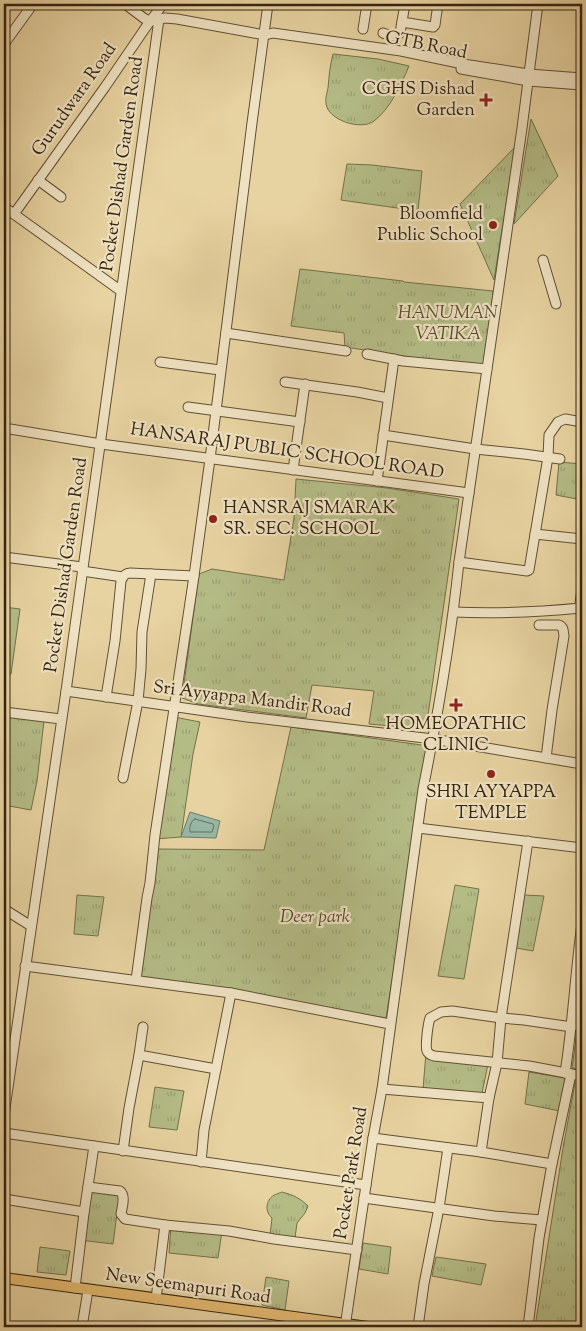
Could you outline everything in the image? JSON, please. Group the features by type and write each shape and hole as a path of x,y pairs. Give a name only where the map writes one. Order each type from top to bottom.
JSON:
{"main road":[{"name":"New Seemapuri Road","path":"4,1278 330,1327"},
{"name":"New Seemapuri Road","path":"4,1282 56,1290 88,1291 156,1299 346,1326 368,1327"}],"street":[{"path":"4,44 32,4"},
{"path":"125,4 150,21"},
{"name":"Gurudwara Road","path":"14,214 163,4"},
{"path":"136,980 210,459 268,4"},
{"path":"363,29 367,4"},
{"path":"383,33 395,37 398,36 405,4"},
{"path":"402,22 433,27 436,23 438,4"},
{"name":"Pocket Park Road","path":"346,1326 373,1138 382,1090 423,789 454,612 459,562 522,128 538,4"},
{"name":"Pocket Dishad Garden Road","path":"4,1115 7,1069 25,966 66,691 159,19"},
{"name":"GTB Road","path":"150,21 177,19 265,34 272,38 401,54 463,64 528,78 582,84"},
{"name":"GTB Road","path":"528,78 582,78"},
{"path":"38,180 61,197"},
{"path":"4,207 121,291"},
{"path":"543,260 556,304"},
{"path":"226,333 346,351"},
{"path":"367,354 403,361 487,369"},
{"path":"377,481 394,359"},
{"path":"160,362 220,370"},
{"path":"284,382 388,398"},
{"path":"292,470 306,384"},
{"path":"188,407 300,422"},
{"path":"459,562 529,570 548,457 549,435 558,422 564,419 582,422"},
{"name":"HANSARAJ PUBLIC SCHOOL ROAD","path":"4,428 101,444 469,493"},
{"path":"384,435 475,449 560,459"},
{"path":"535,534 582,539"},
{"path":"4,556 123,577"},
{"path":"106,697 123,577 127,573 194,576"},
{"path":"123,778 138,701 142,632 151,574"},
{"path":"454,612 479,614 582,611 582,588"},
{"path":"539,625 562,626 564,636 546,758"},
{"name":"Sri Ayyappa Mandir Road","path":"66,691 247,717 433,739 582,764"},
{"path":"4,712 61,719"},
{"path":"418,828 582,848"},
{"path":"481,1152 496,1063 528,841"},
{"path":"4,909 31,926"},
{"path":"528,1327 542,1220 568,1073 577,958 582,924"},
{"path":"25,966 231,993 390,1024"},
{"path":"201,1162 204,1130 231,993"},
{"path":"572,1027 452,1011 441,1012 430,1018 428,1022 426,1049 430,1055 529,1066 582,1076"},
{"path":"123,1150 140,1055 143,1027"},
{"path":"140,1055 216,1069"},
{"path":"382,1090 489,1098"},
{"path":"4,1133 366,1185"},
{"path":"373,1138 481,1152 552,1164"},
{"path":"75,1288 94,1146"},
{"path":"418,1327 448,1148"},
{"path":"88,1187 123,1193 121,1214 122,1218 125,1219 229,1231 357,1250"},
{"path":"364,1198 494,1216 542,1220"},
{"path":"4,1199 84,1212"},
{"path":"156,1299 165,1225"},
{"path":"82,1327 88,1291"}],"green space":[{"path":"333,54 378,59 409,66 399,89 385,110 374,121 361,125 353,124 338,119 328,109 326,100"},
{"path":"531,119 558,176 514,224"},
{"path":"515,147 494,280 460,204"},
{"path":"347,164 422,171 418,211 341,200"},
{"name":"HANUMAN VATIKA","path":"300,269 493,291 487,369 345,347 344,333 291,326"},
{"path":"559,462 582,464 582,500 556,495"},
{"path":"296,479 387,488 459,499 426,729 369,724 374,691 312,685 306,718 198,704 182,698 199,574 212,569 284,580 294,518"},
{"path":"4,607 20,609 11,674 4,673"},
{"path":"4,715 44,721 37,781 31,810 4,805"},
{"path":"169,716 200,722 193,754 181,837 155,839"},
{"name":"Deer park","path":"291,727 429,746 386,1018 133,975 158,849 264,850"},
{"path":"455,885 479,889 464,979 438,976"},
{"path":"77,895 104,897 98,936 74,934"},
{"path":"524,895 544,896 533,951 516,948"},
{"path":"582,994 582,1070 572,1068"},
{"path":"426,1053 488,1064 481,1098 423,1089"},
{"path":"529,1072 565,1078 560,1111 525,1104"},
{"path":"575,1083 582,1085 582,1327 535,1327 563,1148"},
{"path":"155,1087 184,1091 177,1130 149,1127"},
{"path":"86,1190 120,1190 113,1244 80,1240"},
{"path":"282,1192 296,1197 308,1206 297,1223 295,1238 270,1235 272,1218 268,1213 267,1206 271,1197"},
{"path":"171,1225 222,1231 218,1258 169,1253"},
{"path":"363,1243 391,1247 388,1274 359,1269"},
{"path":"40,1247 70,1251 66,1275 37,1272"},
{"path":"436,1257 486,1264 481,1285 432,1276"},
{"path":"266,1277 289,1281 285,1310 262,1305"}],"water":[{"path":"190,812 220,821 216,838 181,837"}],"place":[{"name":"CGHS Dishad Garden","path":"486,100"},
{"name":"Bloomfield Public School","path":"493,225"},
{"name":"HANSRAJ SMARAK SR. SEC. SCHOOL","path":"213,519"},
{"name":"HOMEOPATHIC CLINIC","path":"456,705"},
{"name":"SHRI AYYAPPA TEMPLE","path":"491,774"}]}
